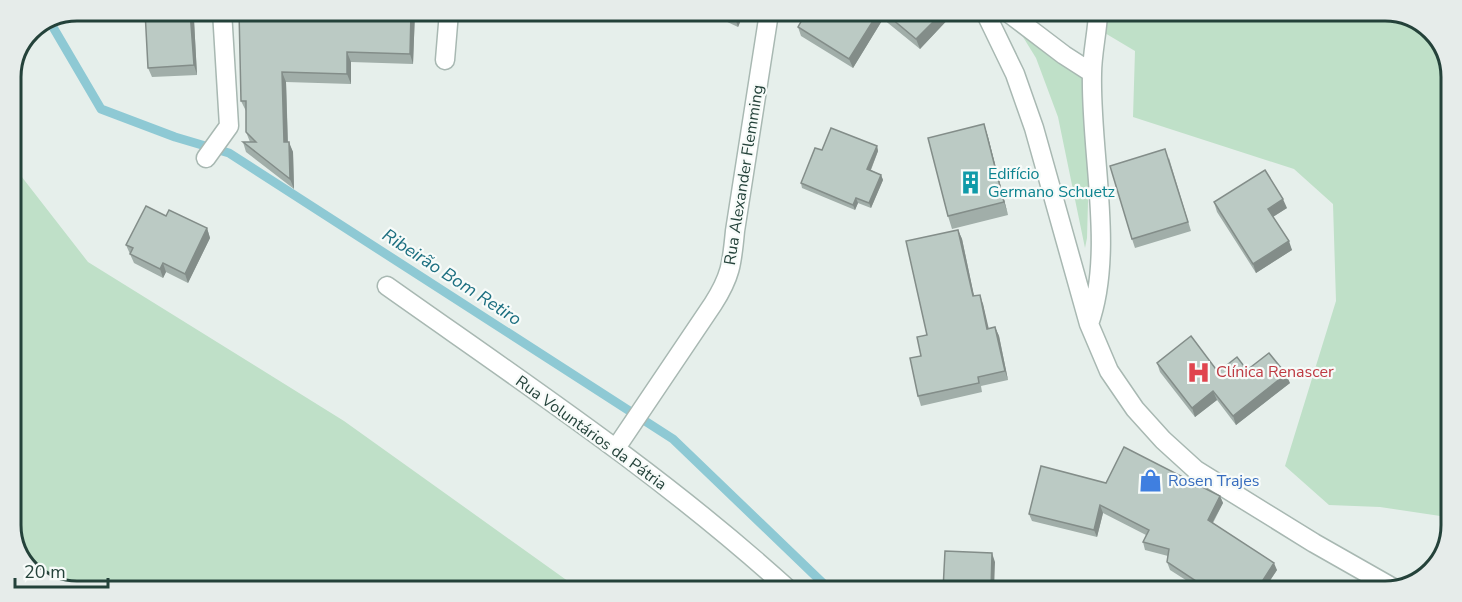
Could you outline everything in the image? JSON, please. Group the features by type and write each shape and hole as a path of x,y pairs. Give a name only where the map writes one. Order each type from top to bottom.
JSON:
{"street":[{"path":"206,158 229,126 223,21"},
{"path":"445,60 448,21"},
{"name":"Rua Alexander Flemming","path":"616,448 714,304 732,267 735,231 768,21"},
{"path":"990,21 1016,74 1034,128 1089,324 1109,371 1136,409 1196,470 1314,543 1382,581"},
{"path":"1019,21 1064,55 1092,72"},
{"path":"1089,324 1096,303 1101,248 1092,72 1097,21"},
{"name":"Rua Voluntários da Pátria","path":"387,286 616,448 738,543 779,581"}],"green space":[{"path":"1013,21 1018,21 1083,72 1089,166 1085,248 1058,117 1036,58"},
{"path":"1085,21 1385,21 1396,22 1413,29 1425,37 1433,49 1441,73 1441,516 1380,507 1329,505 1285,466 1336,301 1333,204 1294,169 1133,117 1135,51"},
{"path":"21,176 88,262 344,421 568,581 77,581 56,577 40,567 27,550 21,529"}],"building":[{"path":"146,21 191,21 194,65 148,68"},
{"path":"239,21 411,21 410,54 347,52 347,74 282,72 284,142 289,142 290,179 243,142 256,142 246,132 246,101 241,101"},
{"path":"801,21 873,21 849,59 798,27"},
{"path":"895,21 934,21 916,39"},
{"name":"Edifício Germano Schuetz","path":"984,124 1004,202 948,216 928,138"},
{"path":"831,128 877,146 867,169 881,175 869,203 856,198 853,205 801,183 815,148 822,150"},
{"path":"1165,149 1188,222 1132,239 1110,166"},
{"path":"1265,170 1283,199 1268,209 1289,241 1253,264 1214,202"},
{"path":"146,206 166,216 169,210 207,228 185,274 163,263 160,269 130,254 133,248 126,245"},
{"path":"958,230 973,296 980,295 987,329 995,327 1005,371 978,377 979,383 918,396 910,358 921,356 917,337 927,335 906,241"},
{"path":"1191,336 1218,372 1237,357 1247,370 1269,353 1286,374 1233,416 1213,391 1192,408 1157,363"},
{"path":"1124,447 1220,496 1208,520 1274,563 1262,581 1196,581 1167,562 1169,549 1143,542 1149,530 1100,505 1094,530 1029,514 1041,466 1106,483"},
{"path":"945,551 992,553 991,581 943,581"}],"waterway":[{"name":"Ribeirão Bom Retiro","path":"53,27 101,109 175,137 229,153 673,439 821,581"}],"place":[{"name":"Edifício Germano Schuetz","path":"970,183"},
{"name":"Clínica Renascer","path":"1198,372"},
{"name":"Rosen Trajes","path":"1150,481"}]}
